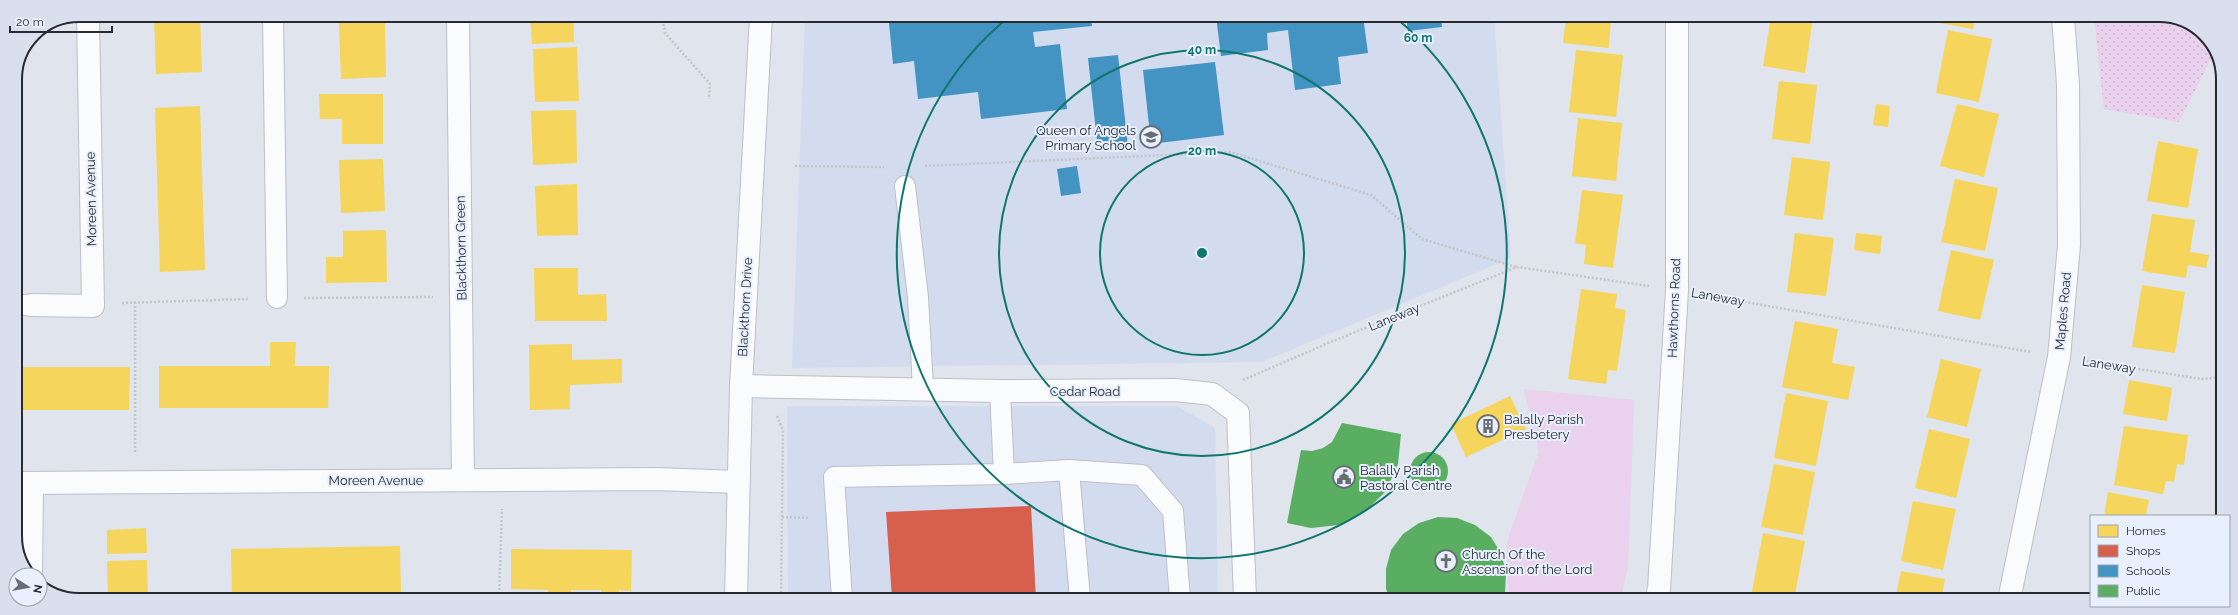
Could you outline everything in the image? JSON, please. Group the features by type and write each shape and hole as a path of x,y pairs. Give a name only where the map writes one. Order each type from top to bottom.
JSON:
{"street":[{"name":"Moreen Avenue","path":"23,305 93,306 88,22"},
{"name":"Blackthorn Green","path":"458,22 463,480"},
{"name":"Blackthorn Drive","path":"736,593 741,386 761,22"},
{"name":"Hawthorns Road","path":"1658,593 1677,290 1676,22"},
{"name":"Maples Road","path":"2010,593 2059,357 2069,245 2068,84 2063,22"},
{"name":"Cedar Road","path":"741,386 923,388 1000,391 1175,390 1212,394 1238,413 1245,593"},
{"name":"Moreen Avenue","path":"24,483 136,481 656,479 738,482"},
{"path":"24,483 31,567"}],"lane":[{"path":"273,22 277,298"},
{"path":"905,186 918,297 923,388"},
{"path":"1000,391 1004,474"},
{"path":"1069,470 1079,593"},
{"path":"842,593 834,477 1004,474 1069,470 1142,475 1173,511 1180,593"}],"path":[{"path":"663,22 665,33 710,84 709,99"},
{"path":"917,167 1230,152 1371,195 1422,239 1517,267"},
{"path":"795,166 886,167"},
{"name":"Laneway","path":"1212,394 1333,341 1517,267 1677,290 2059,357 2202,379 2216,378"},
{"path":"135,302 136,481"},
{"path":"781,593 782,430"},
{"path":"499,593 504,480"},
{"path":"782,517 801,518"}],"shaded area":[{"name":"Queen of Angels Primary School","path":"805,22 1494,22 1511,258 1262,362 792,368"},
{"path":"2095,22 2166,22 2181,26 2197,36 2212,57 2179,122 2104,109"},
{"path":"1524,389 1634,400 1628,566 1622,593 1509,593 1507,541 1539,451"},
{"path":"787,406 1177,406 1215,428 1218,593 788,593"}],"building: Homes":[{"path":"154,22 200,22 202,72 156,74"},
{"path":"385,22 386,77 341,79 339,23"},
{"path":"530,22 573,22 574,42 532,44"},
{"path":"1565,22 1611,22 1609,48 1563,43"},
{"path":"1770,22 1812,22 1805,73 1763,66"},
{"path":"1934,22 1974,22 1973,29"},
{"path":"1948,30 1992,39 1979,102 1936,93"},
{"path":"577,47 579,101 535,102 533,49"},
{"path":"1576,50 1623,55 1616,117 1569,112"},
{"path":"1779,81 1817,85 1810,144 1772,139"},
{"path":"319,94 383,94 383,144 342,144 342,119 320,119"},
{"path":"1876,104 1890,106 1888,127 1873,125"},
{"path":"1957,104 1999,114 1984,177 1940,166"},
{"path":"200,106 205,270 160,272 155,108"},
{"path":"576,110 577,163 533,165 531,111"},
{"path":"1578,118 1622,123 1616,181 1572,176"},
{"path":"2158,141 2198,149 2188,208 2147,201"},
{"path":"1792,157 1830,162 1823,220 1784,215"},
{"path":"383,159 385,211 341,213 339,160"},
{"path":"1955,179 1998,188 1985,251 1941,242"},
{"path":"577,184 578,235 537,236 535,186"},
{"path":"1582,190 1623,195 1613,268 1584,264 1586,245 1575,243"},
{"path":"2152,214 2195,220 2190,252 2209,255 2206,268 2188,265 2186,278 2142,271"},
{"path":"386,230 387,282 326,283 326,257 343,257 343,231"},
{"path":"1795,233 1834,238 1826,296 1787,292"},
{"path":"1856,233 1882,236 1880,254 1854,250"},
{"path":"1951,250 1994,260 1980,320 1938,311"},
{"path":"534,268 578,268 578,295 606,294 607,321 535,321"},
{"path":"2142,285 2185,292 2175,353 2132,347"},
{"path":"1581,289 1617,294 1615,308 1626,310 1617,371 1608,370 1606,384 1568,379"},
{"path":"1795,321 1838,329 1832,363 1855,367 1848,400 1782,387"},
{"path":"270,342 296,342 295,366 329,366 328,408 159,408 159,366 270,366"},
{"path":"572,344 572,360 622,359 622,383 570,385 570,409 530,410 529,345"},
{"path":"1941,359 1981,369 1967,427 1927,417"},
{"path":"22,367 130,367 129,410 22,410"},
{"path":"2129,380 2172,388 2167,421 2123,414"},
{"path":"1786,393 1828,401 1816,466 1774,458"},
{"name":"Balally Parish Presbetery","path":"1510,396 1526,429 1466,457 1451,424"},
{"path":"2124,426 2188,435 2184,465 2177,464 2174,482 2166,481 2163,494 2114,485"},
{"path":"1929,429 1970,439 1956,498 1915,488"},
{"path":"1774,464 1815,472 1803,535 1761,527"},
{"path":"2108,492 2149,500 2146,515 2104,515"},
{"path":"1913,501 1956,509 1943,570 1901,561"},
{"path":"146,528 147,553 107,554 107,530"},
{"path":"1763,533 1805,541 1795,593 1752,593"},
{"path":"400,546 401,593 232,593 231,549"},
{"path":"511,549 632,550 631,591 619,590 619,593 601,593 601,590 571,590 571,593 548,593 548,590 511,589"},
{"path":"147,560 148,593 108,593 107,561"},
{"path":"1901,571 1945,579 1942,593 1896,593"}],"building: Shops":[{"path":"1031,506 1036,593 892,593 886,512"}],"building: Schools":[{"path":"1092,22 1092,26 1033,32 1035,47 1060,44 1067,109 981,119 978,92 918,99 914,61 893,64 889,23"},
{"path":"1217,22 1364,22 1368,53 1338,57 1341,84 1295,90 1288,30 1267,33 1268,50 1221,56"},
{"path":"1407,22 1442,22 1442,27 1408,31"},
{"path":"1118,55 1128,147 1098,150 1088,58"},
{"path":"1215,62 1224,135 1151,144 1143,70"},
{"path":"1077,166 1081,193 1061,196 1057,169"}],"building: Public":[{"name":"Balally Parish Pastoral Centre","path":"1342,423 1401,434 1398,464 1386,491 1365,512 1339,525 1311,528 1287,523 1301,450 1312,451 1323,448 1332,442"},
{"path":"1425,452 1433,452 1443,457 1447,464 1447,478 1443,485 1433,490 1425,490 1415,485 1413,482 1410,475 1410,467 1415,457 1418,455"},
{"name":"Church Of the Ascension of the Lord","path":"1438,517 1457,518 1475,525 1491,537 1501,553 1506,572 1505,593 1388,593 1386,589 1386,569 1391,550 1403,534 1419,523"}],"place":[{"name":"Queen of Angels Primary School","path":"1151,137"},
{"name":"Balally Parish Presbetery","path":"1488,426"},
{"name":"Balally Parish Pastoral Centre","path":"1344,477"},
{"name":"Church Of the Ascension of the Lord","path":"1446,561"}]}
